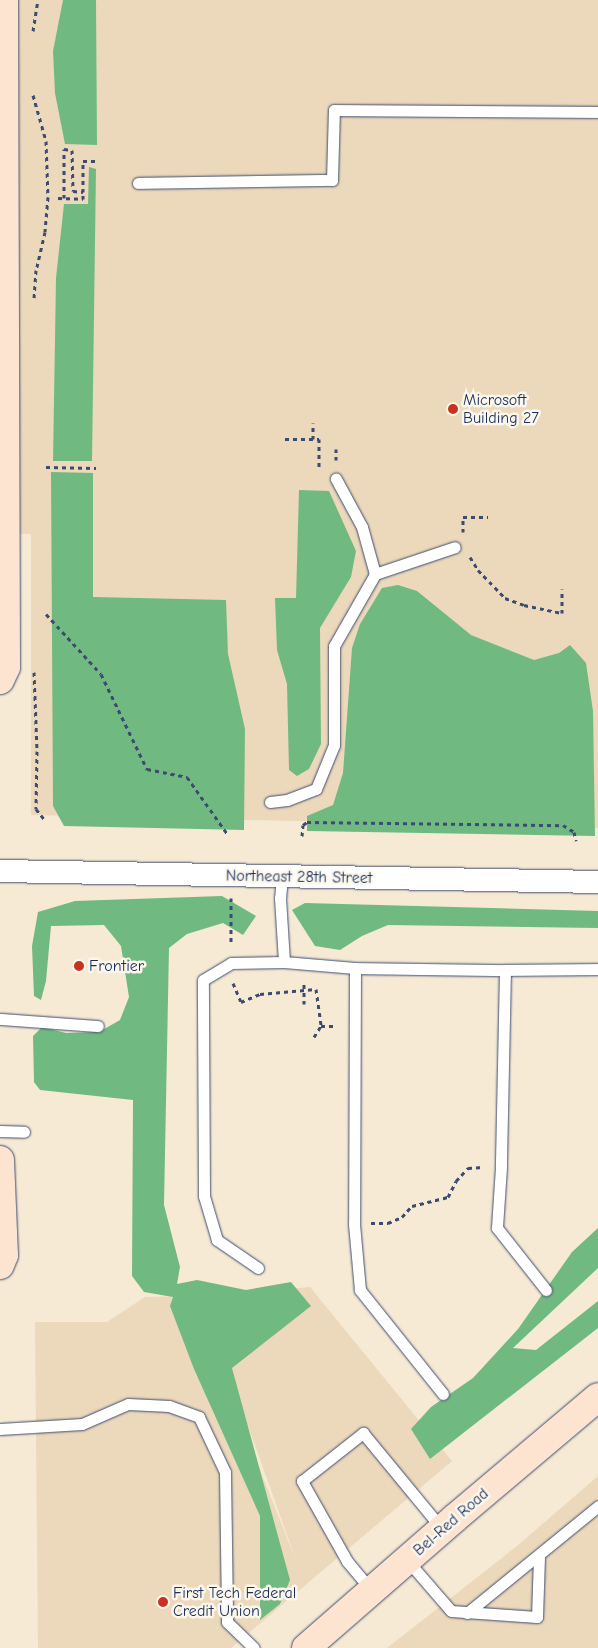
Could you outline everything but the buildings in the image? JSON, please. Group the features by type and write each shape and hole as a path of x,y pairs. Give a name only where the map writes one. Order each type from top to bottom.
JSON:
{"main road":[{"path":"0,680 6,667 4,0"},
{"path":"0,1160 4,1255 0,1265"},
{"name":"Bel-Red Road","path":"306,1648 442,1529 598,1397"}],"street":[{"name":"Northeast 28th Street","path":"0,872 598,882"}],"lane":[{"path":"138,182 332,180 334,110 598,112"},
{"path":"336,479 362,527 375,574"},
{"path":"270,802 288,800 316,789 334,745 334,646 375,574 455,547"},
{"path":"282,876 280,898 284,962"},
{"path":"258,1268 217,1240 204,1196 202,980 231,963 284,962 355,968 598,970"},
{"path":"355,968 354,1224 360,1290 443,1394"},
{"path":"505,970 501,1167 496,1228 546,1290"},
{"path":"0,1019 98,1026"},
{"path":"0,1132 24,1132"},
{"path":"0,1429 82,1424 128,1404 170,1406 199,1417 224,1472 227,1622 254,1648"},
{"path":"372,1591 347,1561 302,1482 363,1432 442,1529"},
{"path":"467,1613 598,1506"},
{"path":"407,1560 451,1611 537,1617 539,1556"}],"path":[{"path":"32,41 38,0"},
{"path":"33,89 46,141 48,197 45,232 36,270 34,300"},
{"path":"64,198 64,149 72,150 73,191 83,192"},
{"path":"58,198 83,199 83,161 96,161"},
{"path":"313,423 313,439"},
{"path":"285,439 318,439 318,469"},
{"path":"46,467 96,468"},
{"path":"464,539 464,517 488,517"},
{"path":"468,553 478,570 505,598 524,605 562,613 562,589"},
{"path":"46,614 101,674 147,769 187,777 228,835"},
{"path":"34,664 37,750 36,810 44,820"},
{"path":"302,836 303,825 307,822 563,825 574,832 576,841"},
{"path":"231,897 231,946"},
{"path":"233,985 241,1002 260,994 316,989 321,1026 314,1037"},
{"path":"321,1026 355,1026"},
{"path":"354,1224 388,1223 402,1217 412,1206 448,1197 456,1181 468,1168 501,1167"}],"shaded area":[{"path":"0,0 598,0 598,828 31,815 31,534 0,533"},
{"path":"310,1287 452,1461 231,1648 38,1648 35,1322 107,1322 145,1297 191,1296 297,1563 202,1297"},
{"path":"598,1476 598,1648 387,1648 517,1546"}],"green space":[{"path":"63,0 96,0 97,145 65,144 55,93 53,51"},
{"path":"89,167 96,169 92,461 53,461 56,278 64,204 88,204"},
{"path":"51,472 93,473 93,597 226,600 228,654 245,729 244,830 64,826 53,806"},
{"path":"299,490 329,491 356,551 351,577 320,628 321,744 309,769 297,776 289,770 287,684 277,650 275,598 296,598"},
{"path":"398,585 417,591 471,635 534,660 559,653 570,645 586,663 593,711 595,836 307,831 307,816 333,805 343,773 352,648 360,624 382,588"},
{"path":"222,896 256,916 243,935 223,923 187,934 169,948 164,1205 180,1267 177,1284 197,1280 246,1290 291,1282 311,1306 232,1368 290,1580 280,1604 260,1620 260,1516 194,1369 170,1306 173,1297 144,1292 132,1276 133,1100 40,1090 34,1082 33,1036 42,1027 66,1033 99,1032 120,1020 129,997 121,946 104,925 51,926 46,981 41,1000 34,996 32,946 38,912 75,901"},
{"path":"305,903 598,911 598,928 388,925 362,936 340,950 315,946 292,910"},
{"path":"598,1228 598,1268 513,1348 536,1350 598,1301 598,1328 430,1459 411,1429 431,1407 473,1378 518,1329 572,1252"}],"place":[{"name":"Microsoft Building 27","path":"453,409"},
{"name":"Frontier","path":"79,966"},
{"name":"First Tech Federal Credit Union","path":"163,1602"}]}
